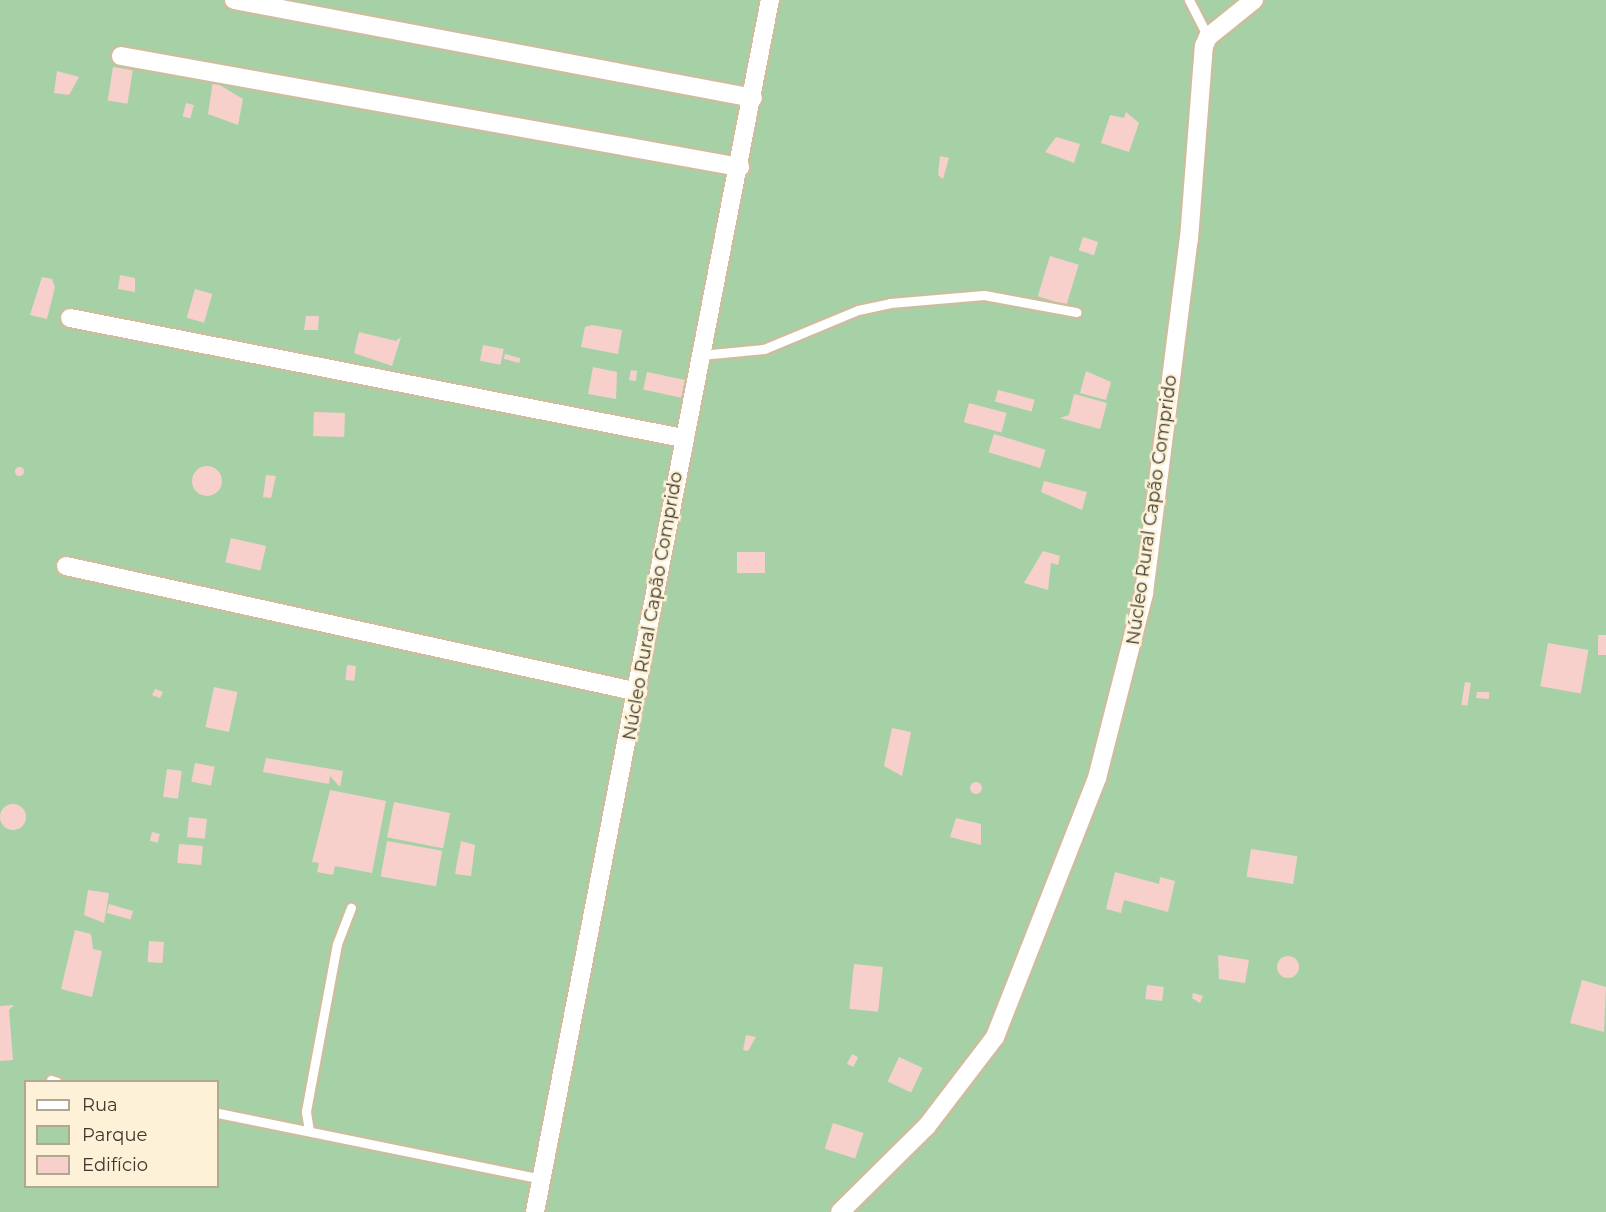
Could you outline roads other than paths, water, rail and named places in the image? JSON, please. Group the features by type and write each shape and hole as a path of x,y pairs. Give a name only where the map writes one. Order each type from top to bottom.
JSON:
{"street":[{"path":"234,0 753,98"},
{"name":"Núcleo Rural Capão Comprido","path":"535,1212 638,692 683,438 740,167 770,0"},
{"path":"1208,37 1254,0"},
{"name":"Núcleo Rural Capão Comprido","path":"840,1212 927,1126 995,1037 1097,778 1144,593 1189,239 1208,37"},
{"path":"121,56 740,167"},
{"path":"70,318 683,438"},
{"path":"66,566 638,692"}],"lane":[{"path":"1190,0 1208,37"},
{"path":"700,355 764,349 858,310 890,303 984,295 1076,312"},
{"path":"309,1131 306,1111 336,944 351,908"},
{"path":"219,1113 541,1179"}]}
